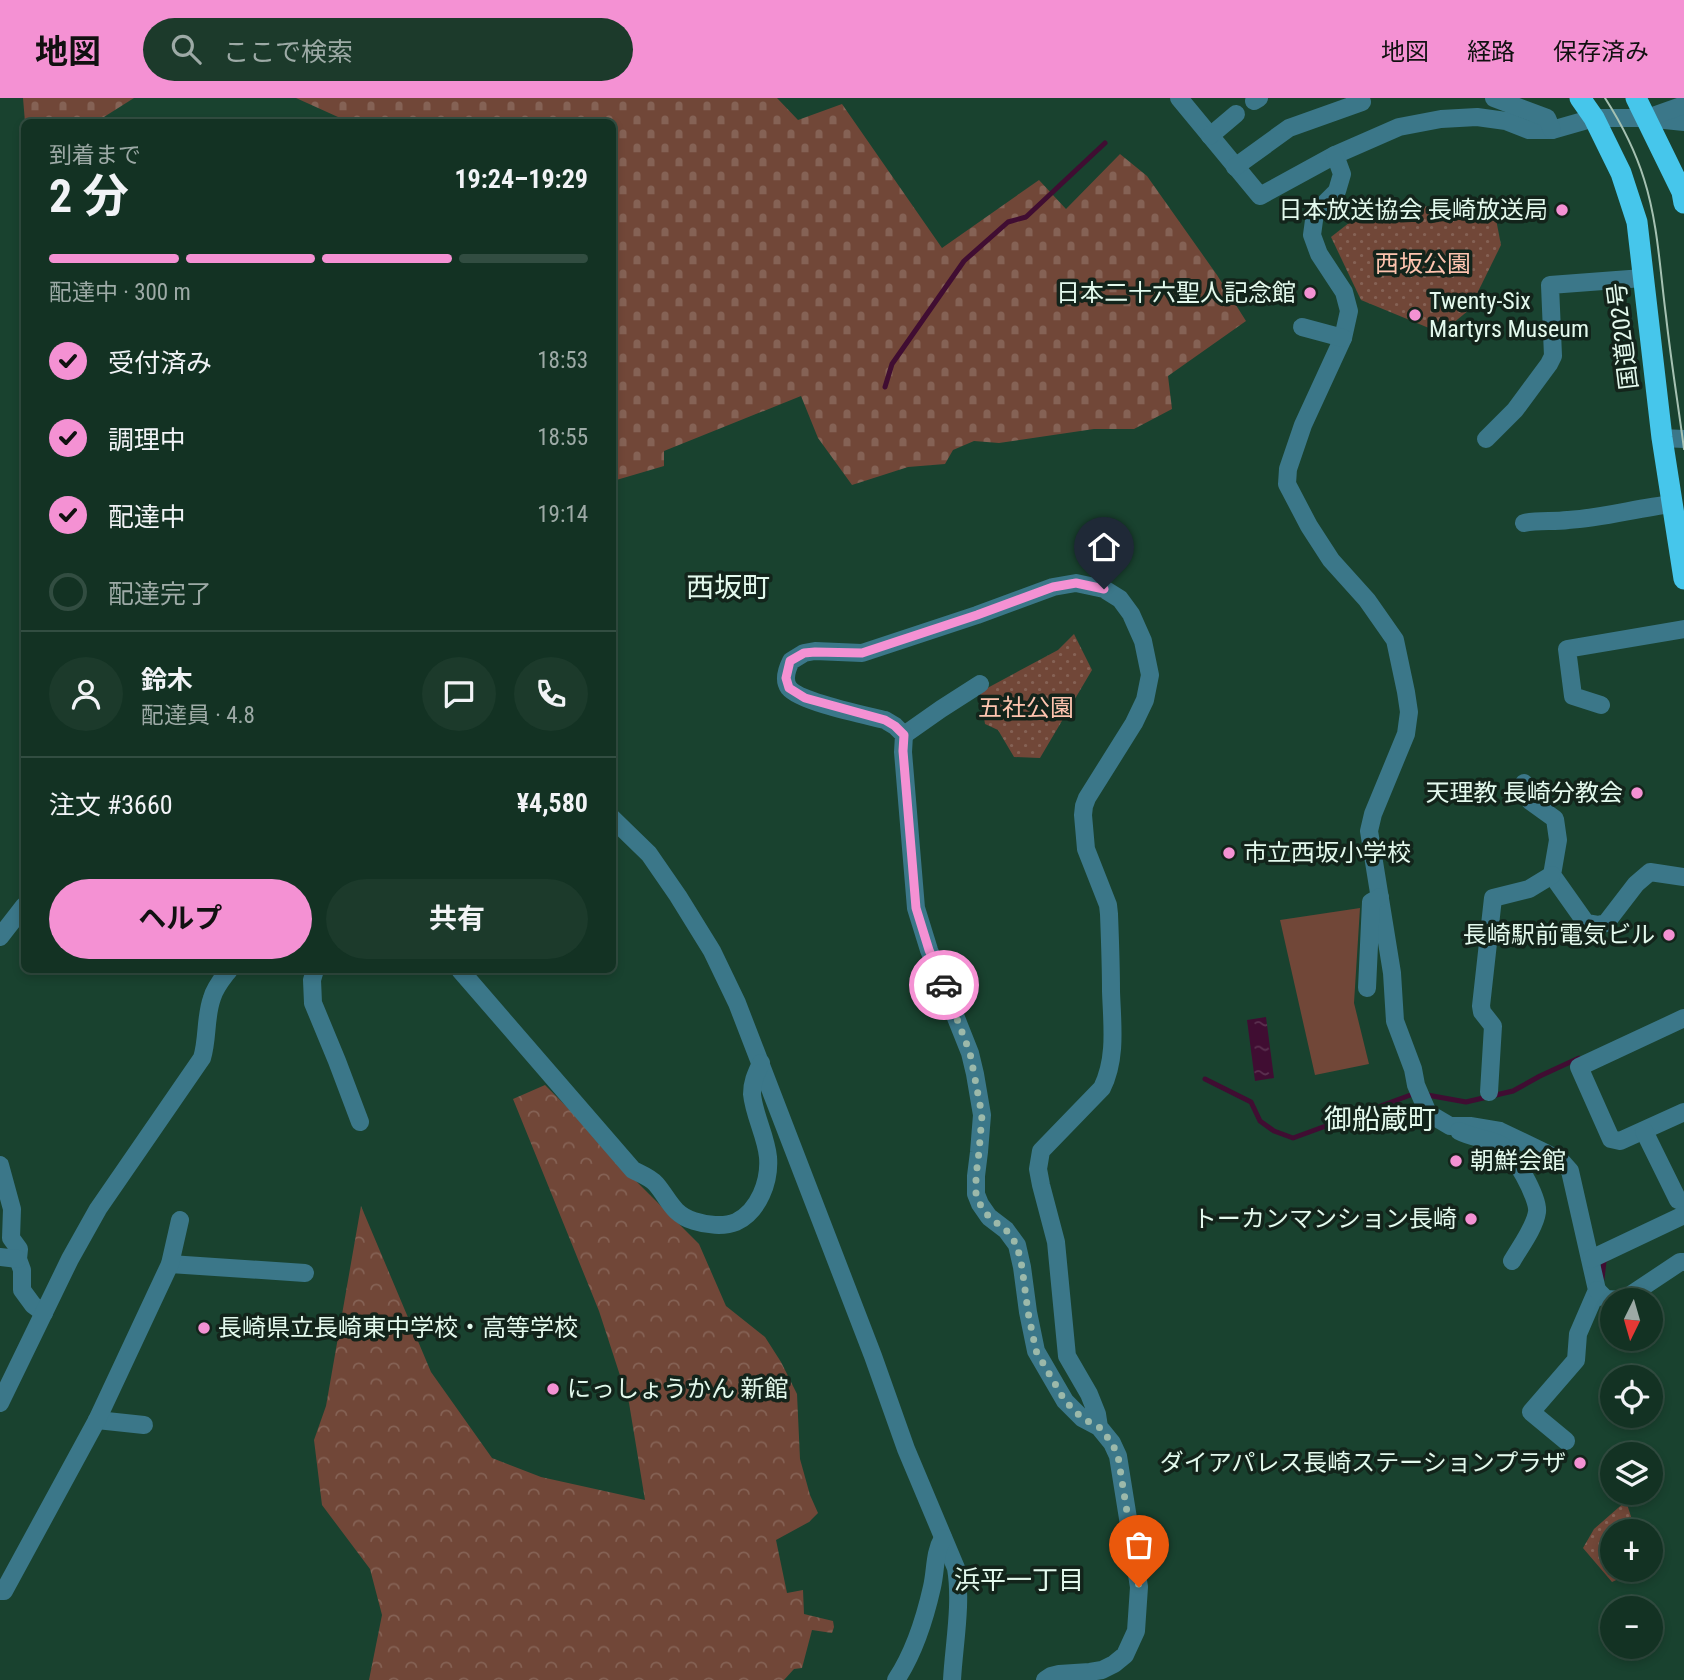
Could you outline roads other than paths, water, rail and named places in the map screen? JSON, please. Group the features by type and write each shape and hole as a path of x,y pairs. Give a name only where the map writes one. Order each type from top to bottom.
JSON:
{"highway":[{"name":"国道202号","path":"1580,98 1594,118 1621,173 1636,222 1662,438 1684,579"},
{"path":"1636,98 1683,196"}],"street":[{"path":"1179,98 1260,196 1335,155 1399,127 1441,118 1477,117 1506,121 1528,130 1552,130 1594,118 1646,118 1684,122"},
{"path":"1493,98 1547,118 1552,130"},
{"path":"1235,167 1289,128 1362,103"},
{"path":"1646,118 1684,105"},
{"path":"1210,136 1236,114"},
{"path":"1335,155 1342,174 1337,191 1315,213 1311,235 1319,254 1344,292 1349,312 1343,338 1303,425 1288,469 1287,485 1331,560 1367,600 1395,640 1409,712 1406,734 1373,814 1369,831 1392,973 1395,1021 1428,1113 1467,1136 1502,1145 1518,1164 1538,1209 1512,1261"},
{"path":"1486,439 1515,410 1553,356 1550,285 1643,278"},
{"path":"1302,327 1343,338"},
{"path":"1662,438 1684,439"},
{"path":"1524,523 1568,520 1672,504"},
{"path":"1045,1680 1059,1674 1102,1670 1114,1664 1125,1655 1136,1631 1139,1587 1118,1456 1112,1443 1099,1427 1082,1418 1065,1401 1036,1351 1017,1245 1006,1230 989,1217 976,1194 982,1115 970,1053 929,950 916,908 903,751 904,735 885,720 805,698 789,688 786,678 790,661 804,653 862,653 1053,587 1076,583 1104,589 1120,598 1132,614 1143,641 1150,675 1145,700 1135,723 1087,798 1083,815 1086,849 1109,914 1112,1031 1108,1076 1102,1088 1041,1151 1038,1169 1056,1242 1067,1356 1089,1394 1097,1413 1099,1427"},
{"path":"1601,705 1573,696 1567,649 1684,629"},
{"path":"904,735 980,684"},
{"path":"1524,783 1530,801 1555,819 1558,840 1552,875 1586,923 1606,923 1636,884 1650,872 1684,877"},
{"path":"616,822 649,854 712,951 761,1063 906,1449 956,1568 958,1583 952,1680"},
{"path":"1489,1092 1493,1026 1482,1012 1481,1006 1493,898 1529,889 1552,875"},
{"path":"1367,988 1371,902 1380,897"},
{"path":"0,937 21,910"},
{"path":"0,1403 70,1259 98,1209 202,1058 211,1000 227,973"},
{"path":"314,973 313,1003 360,1122"},
{"path":"463,973 633,1170 654,1181 676,1212 693,1221 716,1225 736,1222 750,1211 762,1193 767,1179 768,1156 752,1097 752,1082 761,1063"},
{"path":"1684,1018 1579,1067 1611,1139 1620,1141 1684,1112"},
{"path":"1450,1126 1500,1131 1562,1162 1570,1171 1597,1290 1606,1299 1623,1300 1680,1262 1684,1262"},
{"path":"1591,1259 1681,1207 1644,1130"},
{"path":"0,1165 12,1209 11,1238 19,1249 22,1290 33,1305 44,1313"},
{"path":"0,1591 4,1591 97,1420 170,1264 180,1220"},
{"path":"0,1257 18,1259"},
{"path":"170,1264 305,1273"},
{"path":"1566,1441 1531,1412 1576,1360 1578,1334 1597,1290"},
{"path":"97,1420 144,1425"},
{"path":"896,1680 916,1638 932,1586 937,1548 943,1538"}],"water":[{"path":"1266,1017 1274,1078 1255,1081 1247,1020"}],"waterway":[{"path":"885,387 892,364 964,261 1008,222 1026,217 1105,143"},
{"path":"1205,1079 1251,1102 1260,1121 1274,1131 1293,1138 1416,1093 1466,1102 1513,1091 1579,1058"},
{"path":"1602,1279 1604,1261 1607,1259"}],"tram line":[{"path":"1605,98 1632,147 1649,196 1684,449"}],"place":[{"name":"日本放送協会 長崎放送局","path":"1562,210"},
{"name":"日本二十六聖人記念館","path":"1310,293"},
{"name":"Twenty-Six Martyrs Museum","path":"1415,315"},
{"name":"天理教 長崎分教会","path":"1637,793"},
{"name":"市立西坂小学校","path":"1229,853"},
{"name":"長崎駅前電気ビル","path":"1669,935"},
{"name":"朝鮮会館","path":"1456,1161"},
{"name":"トーカンマンション長崎","path":"1471,1219"},
{"name":"長崎県立長崎東中学校・高等学校","path":"204,1328"},
{"name":"にっしょうかん 新館","path":"553,1389"},
{"name":"ダイアパレス長崎ステーションプラザ","path":"1580,1463"}],"district":[{"name":"西坂町","path":"728,587"},
{"name":"御船蔵町","path":"1380,1119"},
{"name":"浜平一丁目","path":"1019,1580"}],"park label":[{"name":"西坂公園","path":"1423,264"},
{"name":"五社公園","path":"1026,708"}]}
